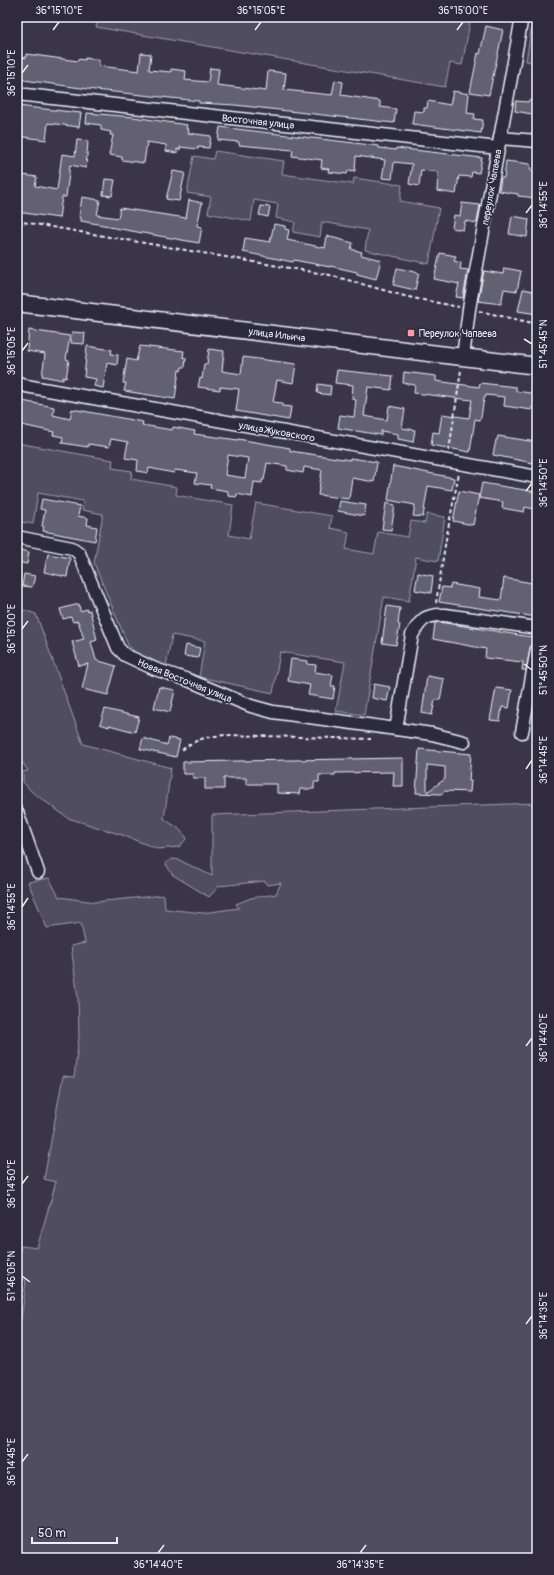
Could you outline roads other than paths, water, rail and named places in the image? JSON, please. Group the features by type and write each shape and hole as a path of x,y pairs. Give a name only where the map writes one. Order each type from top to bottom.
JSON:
{"main road":[{"name":"улица Ильича","path":"17,302 537,366"}],"street":[{"name":"переулок Чапаева","path":"463,357 469,309 522,17"},
{"name":"Восточная улица","path":"17,94 499,143 537,141"},
{"name":"улица Жуковского","path":"17,382 26,386 537,477"},
{"name":"Новая Восточная улица","path":"17,537 72,548 80,553 118,648 125,655 155,669 188,680 251,706 274,712 432,734 464,742"},
{"path":"396,729 412,635 418,624 427,616 435,614 537,628"},
{"path":"522,732 537,649"},
{"path":"17,812 38,872"}],"place":[{"name":"Переулок Чапаева","path":"411,333"}]}
